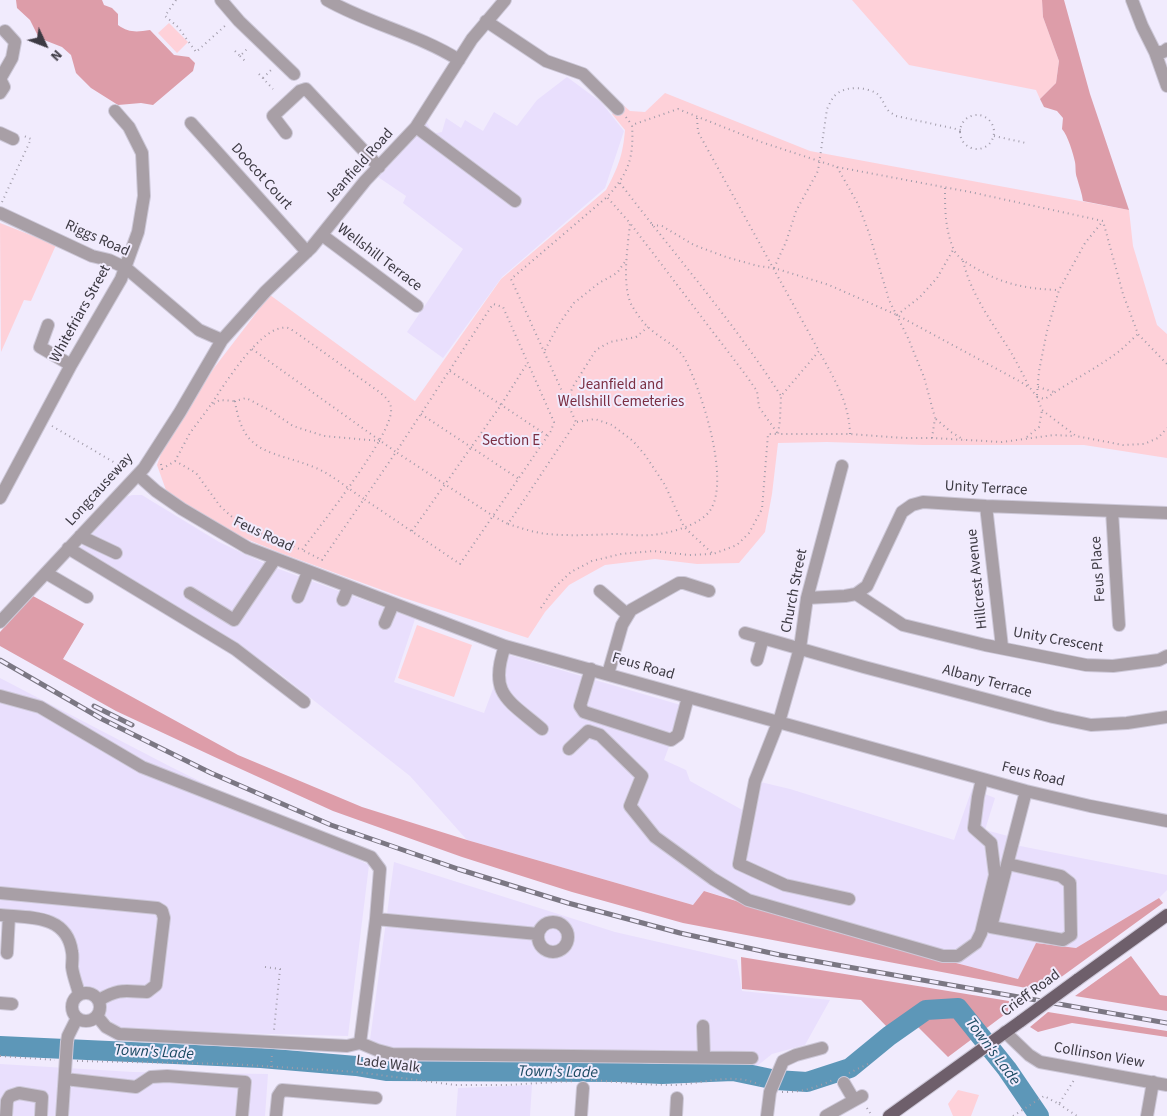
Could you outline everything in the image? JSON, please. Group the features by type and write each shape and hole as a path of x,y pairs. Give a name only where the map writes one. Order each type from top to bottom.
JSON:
{"main road":[{"name":"Crieff Road","path":"889,1116 1167,915"}],"street":[{"path":"221,0 294,74"},
{"path":"327,0 343,9 441,50 459,60"},
{"name":"Jeanfield Road","path":"222,340 262,296 307,252 365,181 416,127 486,21 505,0"},
{"path":"1132,0 1142,26 1161,51 1167,86"},
{"path":"486,21 546,61 583,74 618,109"},
{"path":"0,93 4,87 0,79 12,58 15,42 5,31"},
{"path":"286,133 273,116 300,91 306,89 379,167"},
{"name":"Whitefriars Street","path":"0,498 41,420 122,279 138,232 144,196 142,153 128,127 115,111"},
{"name":"Doocot Court","path":"190,123 307,252"},
{"path":"416,127 515,201"},
{"path":"0,133 13,139"},
{"name":"Riggs Road","path":"0,213 92,256 108,260 126,268 199,330 222,340"},
{"name":"Wellshill Terrace","path":"322,235 417,306"},
{"path":"48,325 40,347 72,365"},
{"name":"Longcauseway","path":"0,622 80,536 180,412 222,340"},
{"name":"Church Street","path":"842,466 807,598 800,648 778,722 755,781 738,864 785,885 848,899"},
{"name":"Feus Road","path":"135,469 156,491 210,527 248,548 348,588 505,646 1026,792 1167,820"},
{"name":"Unity Terrace","path":"856,594 867,586 902,512 912,505 923,502 1167,513"},
{"name":"Hillcrest Avenue","path":"986,506 1002,647"},
{"name":"Feus Place","path":"1112,511 1119,625"},
{"path":"80,536 116,554"},
{"path":"68,548 242,653 304,702"},
{"path":"190,593 234,620 275,559"},
{"path":"298,597 308,572"},
{"path":"46,573 87,597"},
{"path":"608,674 618,636 628,615 636,606 678,583 709,591"},
{"path":"343,600 348,588"},
{"path":"600,591 628,615"},
{"path":"807,598 856,594 903,625 985,645 1002,647"},
{"path":"385,623 392,604"},
{"name":"Albany Terrace","path":"745,632 1053,717 1091,725 1127,723 1167,717"},
{"path":"757,660 763,638"},
{"path":"505,646 498,678 502,693 542,729"},
{"name":"Unity Crescent","path":"1002,647 1086,665 1114,666 1159,660 1167,656"},
{"path":"590,669 580,706 584,712 670,740 678,735 688,697"},
{"path":"0,696 40,707 142,767 371,857 380,869 376,919 360,1043"},
{"path":"569,749 588,731 600,735 642,776 630,806 655,837 712,879 748,900 943,956 958,956 976,943 981,933 995,875 992,844 974,828 982,779"},
{"path":"1008,864 1061,876 1070,883 1071,934 1062,940 992,927 1026,792"},
{"path":"0,893 158,908 162,911 164,918 156,985 147,992 132,990 113,992 99,1000"},
{"path":"7,953 5,915 45,920 54,923 68,937 72,952 72,968 79,994"},
{"path":"376,919 538,934"},
{"path":"89,992 99,1000 100,1010 97,1016 88,1021 77,1018 72,1012 75,998 79,994 89,992"},
{"path":"97,1016 106,1027 119,1034 347,1046 360,1043 392,1054 752,1058"},
{"path":"62,1116 68,1036 77,1018"},
{"path":"703,1026 704,1057"},
{"name":"Collinson View","path":"1005,1032 1029,1055 1040,1062 1167,1085"},
{"path":"767,1116 774,1083 783,1061 822,1048"},
{"path":"65,1079 136,1086 151,1077 167,1076 245,1082 242,1116"},
{"path":"826,1116 858,1098 843,1079"},
{"path":"1147,1116 1153,1082"},
{"path":"581,1116 583,1088"},
{"path":"276,1116 278,1096 282,1090 376,1098"},
{"path":"6,1116 10,1096 19,1093 42,1097 41,1116"},
{"path":"676,1116 677,1098"}],"path":[{"path":"176,0 165,16 178,27 196,52 236,16"},
{"path":"240,56 258,39"},
{"path":"235,51 246,62"},
{"path":"260,74 273,89"},
{"path":"774,268 786,242 796,211 818,171 828,110 831,101 839,92 853,88 866,89 875,92 881,98 887,110 896,116 961,130"},
{"path":"576,422 511,279 607,197 620,183 630,162 633,140 632,125 678,109 697,118 837,167 1047,208 1103,221"},
{"path":"976,116 984,117 991,122 994,136 992,142 986,147 975,149 964,143 961,130 963,124 969,118 976,116"},
{"path":"697,118 698,132 843,396 850,417 850,434"},
{"path":"994,136 1026,143"},
{"path":"0,207 32,139"},
{"path":"837,167 858,204 869,233 889,300 924,377 935,418 932,438"},
{"path":"620,183 652,225 671,246 761,365 781,396 778,434"},
{"path":"945,188 945,219 953,250 963,260 987,275 1015,286 1059,290"},
{"path":"607,197 630,223 745,374 757,391 759,407 778,434"},
{"path":"1037,397 1039,371 1047,332 1059,290 1085,244 1103,221"},
{"path":"1103,221 1123,294 1138,334 1167,364"},
{"path":"252,349 396,452 508,524 546,534 587,536 614,534 651,535 699,522 711,509 717,488 714,447 700,393 684,357 648,327 632,305 629,297 627,289 627,259 630,223"},
{"path":"652,225 662,226 694,245 726,257 758,266 774,268 830,285 897,315 968,352 1031,389"},
{"path":"897,315 920,296 937,278 953,250"},
{"path":"544,352 558,324 574,303 598,282 616,273 627,259"},
{"path":"963,260 967,279 986,316 1009,350 1037,397 1042,410 1076,436"},
{"path":"235,401 237,417 243,431 256,445 270,454 317,468 348,489 364,499 412,531 460,564 554,427 554,422 528,362 503,307 493,304 396,452 364,499 322,560 242,526 220,506 196,473 174,461 190,432 236,368 267,334 275,329 288,328 378,391 389,401 392,408 391,418 380,441 348,489 302,550"},
{"path":"568,405 572,388 596,350 610,342 636,337 648,327"},
{"path":"1037,397 1045,399 1116,355 1138,334"},
{"path":"781,396 819,351"},
{"path":"412,531 501,405 528,362"},
{"path":"450,371 548,436"},
{"path":"1038,387 1054,392"},
{"path":"210,406 220,400 235,401 246,398 271,410 293,426 324,436 380,441"},
{"path":"1026,438 1039,427 1042,410"},
{"path":"421,414 519,479"},
{"path":"935,418 951,432 966,441"},
{"path":"508,524 576,422 595,419 612,425 633,441 665,485 684,527 713,554"},
{"path":"41,420 117,464 125,460 135,469"},
{"path":"541,608 554,588 571,572 592,561 621,554 653,551 713,554 737,545 749,533 762,509 768,434 850,434 1002,442 1054,435 1076,436 1123,445 1144,444 1158,438 1167,428"},
{"path":"265,967 280,969 273,1043"},
{"name":"Lade Walk","path":"0,1056 66,1052 347,1071 455,1085 507,1086 583,1080 674,1085 719,1079 743,1080 758,1084 774,1083"},
{"path":"774,1083 790,1093 843,1079 870,1063"},
{"path":"1059,1104 1081,1070"},
{"path":"1013,1116 1044,1096 1077,1116"}],"shaded area":[{"path":"16,0 102,0 104,5 112,8 118,14 118,25 133,31 150,30 174,55 189,57 195,63 193,71 153,105 141,103 118,105 91,88 76,73 71,55 62,47 39,38 30,20 17,8"},
{"path":"1042,0 1064,0 1090,94 1129,210 1083,201 1076,176 1073,154 1062,129 1063,118 1057,111 1044,107 1040,99 1056,83 1059,61 1043,17"},
{"path":"567,77 601,102 624,131 605,188 502,277 443,358 407,332 463,249 403,203 406,196 378,177 412,140 426,121 433,134 442,132 446,118 461,128 465,120 483,131 494,112 517,126 537,100"},
{"path":"142,495 219,542 268,565 415,619 394,682 484,713 506,654 684,706 664,760 686,770 690,781 746,812 752,780 790,789 954,840 972,789 995,798 985,830 1012,837 1010,844 1167,875 1167,890 1159,898 1076,948 1036,943 1018,979 836,932 705,891 693,905 467,840 410,776 275,670 202,622 79,549 124,497"},
{"path":"33,596 84,624 63,659 238,755 362,807 467,840 693,905 704,891 836,932 1018,979 1036,943 1076,948 1159,898 1163,903 1042,991 683,923 572,892 462,857 333,811 116,711 0,646 0,632"},
{"path":"0,678 171,767 369,865 348,1036 119,1030 77,983 59,920 0,914"},
{"path":"394,862 615,932 737,960 742,991 830,1000 805,1045 772,1054 751,1071 407,1064 370,1040"},
{"path":"1131,956 1160,995 1167,996 1167,1011 1075,996"},
{"path":"741,957 1009,1001 1008,1012 948,1057 917,1026 888,1028 861,1000 742,989"},
{"path":"1048,1012 1167,1031 1167,1037 1072,1023 1038,1032 1030,1027"},
{"path":"0,1064 133,1072 268,1074 265,1116 0,1116"},
{"path":"532,1085 530,1116 456,1116 458,1088"}],"green space":[{"path":"852,0 1042,0 1043,17 1059,61 1056,83 1040,99 1036,90 909,65"},
{"path":"169,23 188,42 177,53 158,33"},
{"name":"Jeanfield and Wellshill Cemeteries","path":"665,93 810,151 1129,210 1133,246 1157,325 1167,334 1167,458 1084,445 778,443 765,532 739,563 697,564 655,559 605,565 569,585 545,612 528,638 401,597 281,553 222,529 167,493 157,465 164,445 214,368 270,295 415,401 501,279 606,190 619,161 625,130 612,114 622,104 630,111 645,112"},
{"path":"0,223 56,245 31,301 24,300 1,352"},
{"path":"417,625 472,645 454,697 398,678"},
{"path":"958,1090 979,1095 971,1116 953,1116 948,1104"}],"waterway":[{"name":"Town's Lade","path":"0,1046 261,1058 356,1066 386,1071 619,1072 662,1074 733,1071 776,1080 807,1082 850,1068 889,1036 926,1010 958,1008 1007,1069 1039,1116"}],"railway":[{"path":"0,660 102,719 211,773 331,825 458,869 568,903 680,933 780,955 1167,1023"},
{"path":"94,706 132,725"}],"park label":[{"name":"Section E","path":"511,442"}]}
